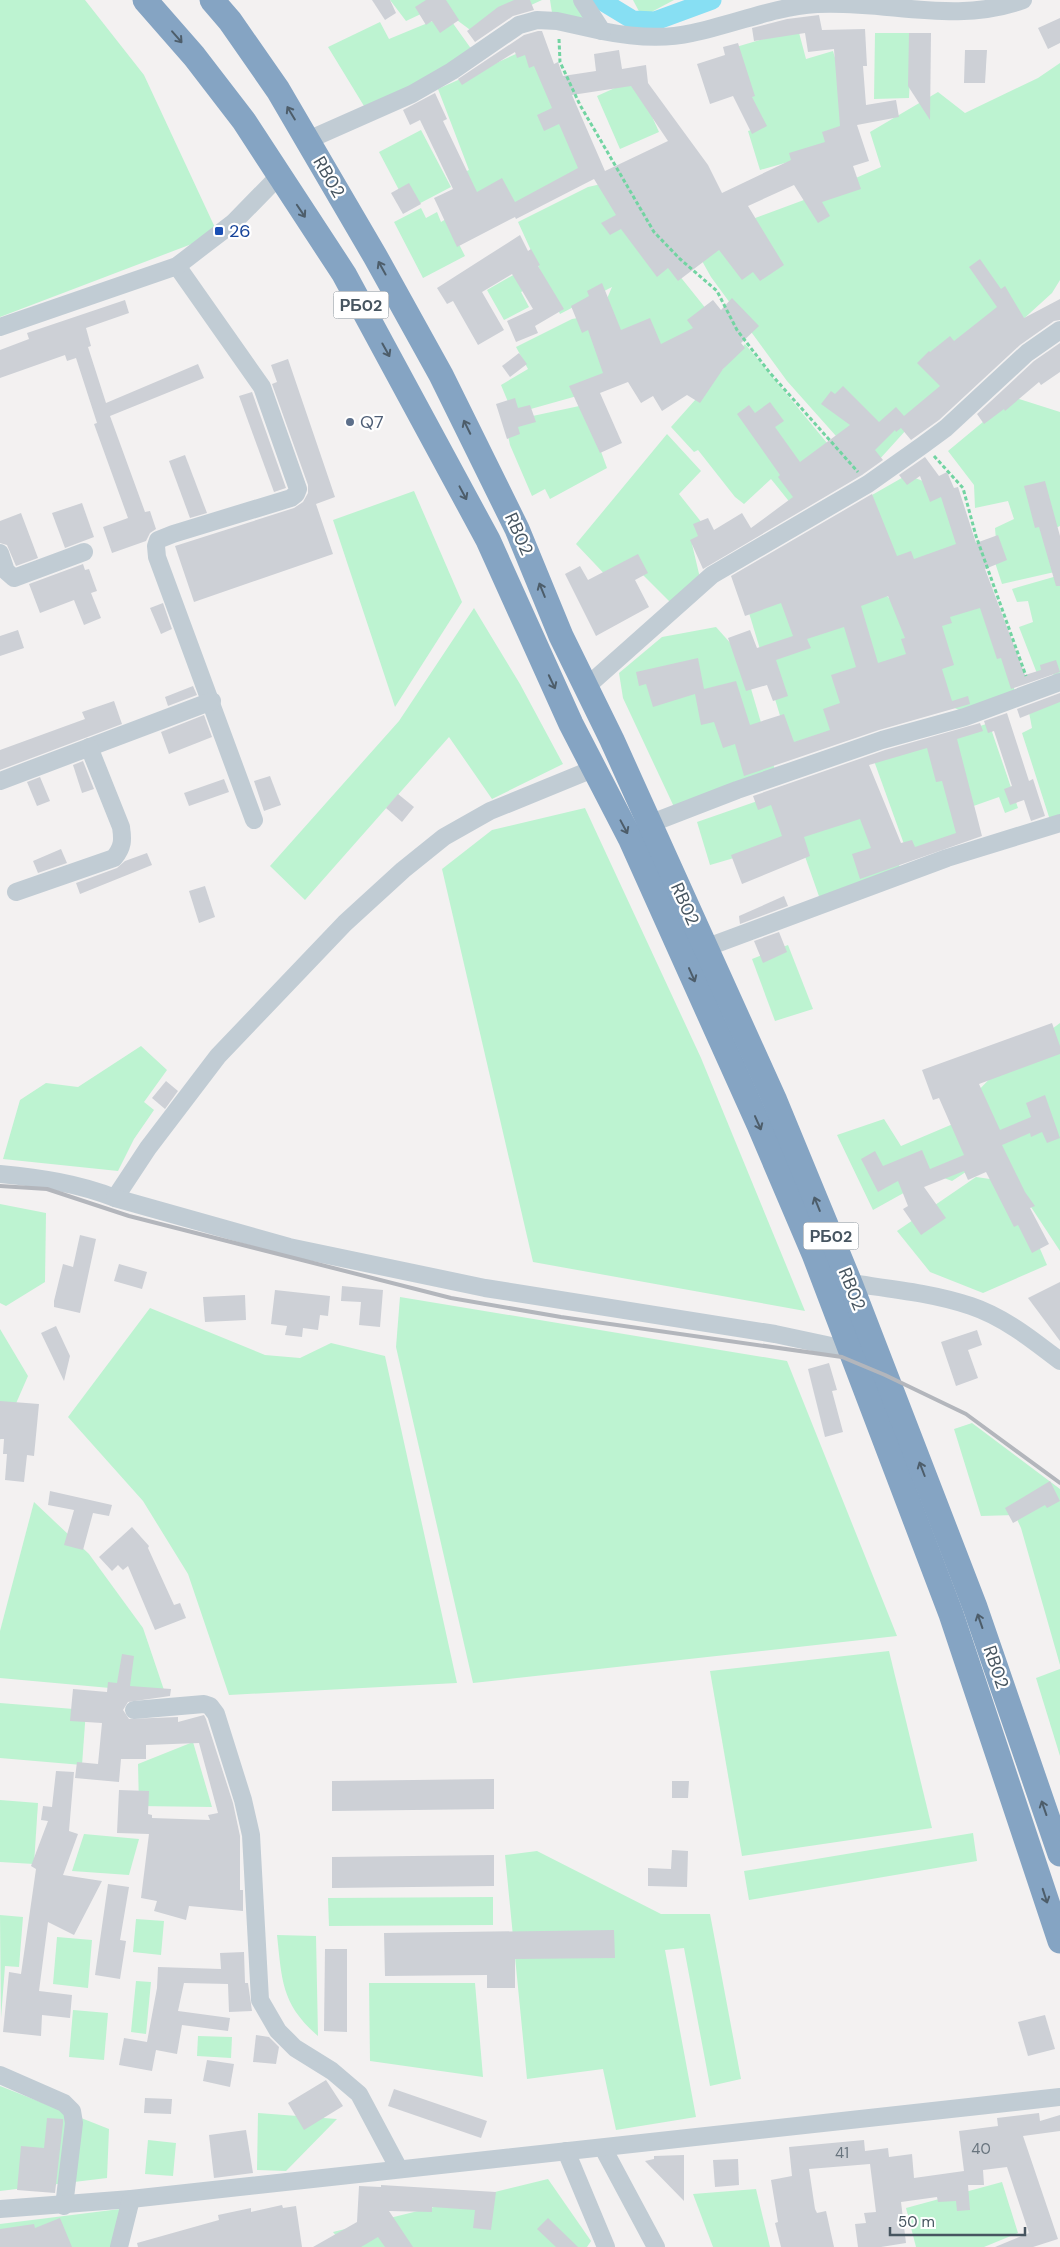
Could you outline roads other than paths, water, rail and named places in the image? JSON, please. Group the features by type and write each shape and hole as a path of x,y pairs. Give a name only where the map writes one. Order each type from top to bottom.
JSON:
{"highway":[{"name":"РБ02","path":"144,0 194,56 244,121 278,177"},
{"name":"RB02","path":"212,0 230,21 278,90 376,256 441,375 517,529 561,636 775,1101 850,1283 975,1607 1060,1854"},
{"name":"RB02","path":"278,177 344,274 488,540 531,638 593,770 630,838 755,1116 814,1254 951,1614 1060,1941"}],"street":[{"path":"582,0 602,31"},
{"path":"308,140 412,94 452,71 519,25 537,20 557,21 602,31 658,38 692,34 745,9 819,4 855,4 950,13 986,9 1023,0"},
{"path":"0,327 177,266 233,224 278,177"},
{"path":"177,266 262,387 298,489 296,494 290,498 158,540 156,551 254,820"},
{"path":"585,688 712,576 868,484 946,428 1027,353 1060,330"},
{"path":"0,553 6,571 14,578 84,552"},
{"path":"649,824 796,769 882,740 965,718 1060,682"},
{"path":"0,781 212,701"},
{"path":"16,892 114,858 120,852 124,841 121,827 89,747"},
{"path":"115,1198 148,1148 218,1056 346,923 403,870 444,837 490,812 593,770"},
{"path":"704,948 948,858 1060,824"},
{"path":"0,1174 42,1178 88,1188 115,1198 289,1247 485,1288 775,1334 850,1350"},
{"path":"850,1283 927,1294 973,1306 1014,1327 1060,1361"},
{"path":"134,1710 204,1704 213,1709 244,1800 251,1835 260,2000 278,2031 295,2048 332,2071 359,2094 399,2169"},
{"path":"0,2075 64,2103 72,2111 74,2123 64,2206"},
{"path":"0,2210 131,2199 1060,2097"},
{"path":"604,2148 656,2247"},
{"path":"566,2151 606,2247"},
{"path":"119,2247 131,2199"}],"waterway":[{"path":"600,0 633,20 655,21 712,0"}],"railway":[{"path":"0,1186 47,1189 129,1216 451,1298 561,1317 842,1357 885,1375 966,1414 1060,1483"}],"place":[{"name":"26","path":"219,231"},
{"name":"Q7","path":"350,422"}]}
